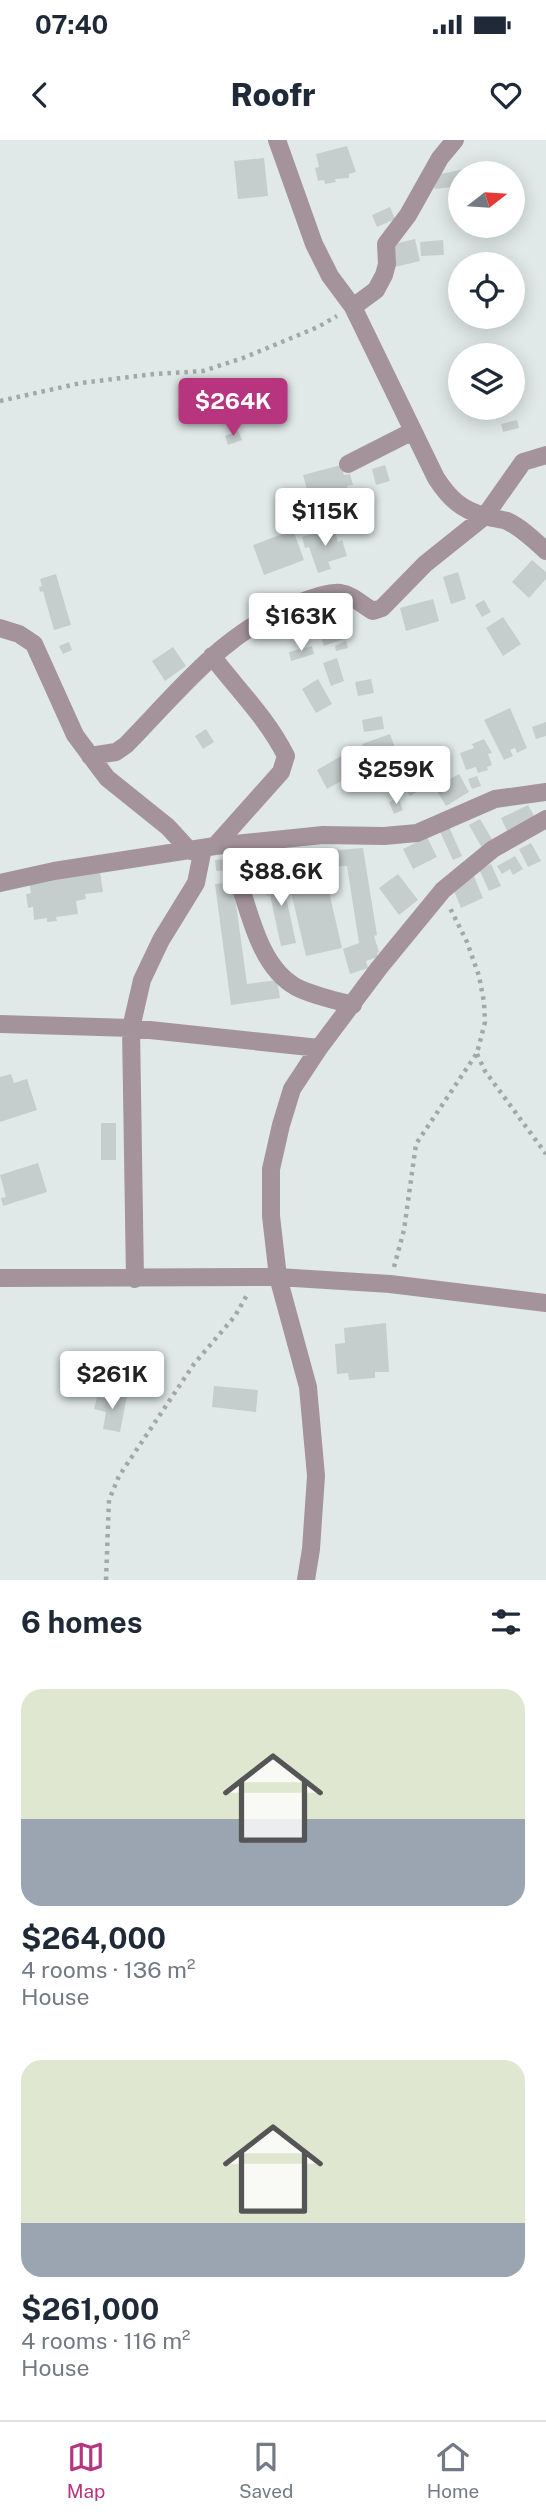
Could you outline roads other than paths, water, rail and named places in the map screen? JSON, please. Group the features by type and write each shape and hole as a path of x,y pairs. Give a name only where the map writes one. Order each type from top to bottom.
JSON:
{"street":[{"path":"277,140 314,244 330,276 353,307 382,372 447,495 470,512 506,521 546,551"},
{"path":"353,307 376,289 387,264 386,244 408,215 440,158 455,140"},
{"path":"348,464 413,430"},
{"path":"90,756 116,752 126,745 212,656 256,622 281,608 316,596 339,593 352,597 373,611 382,608 425,564 485,516 523,462 546,454"},
{"path":"0,628 19,634 34,644 75,735 107,778 168,827 203,848"},
{"path":"135,1279 131,1028 142,980 161,940 196,883 203,848 281,772 286,756 262,716 212,656"},
{"path":"0,883 54,871 203,848 324,835 384,836 417,833 495,799 546,792"},
{"path":"306,1580 316,1476 308,1387 278,1278 271,1216 271,1170 292,1089 379,968 443,890 493,849 546,819"},
{"path":"238,879 259,940 272,964 293,986 314,995 353,1004"},
{"path":"0,1024 131,1028 319,1048"},
{"path":"0,1278 278,1278 390,1284 546,1303"}]}
